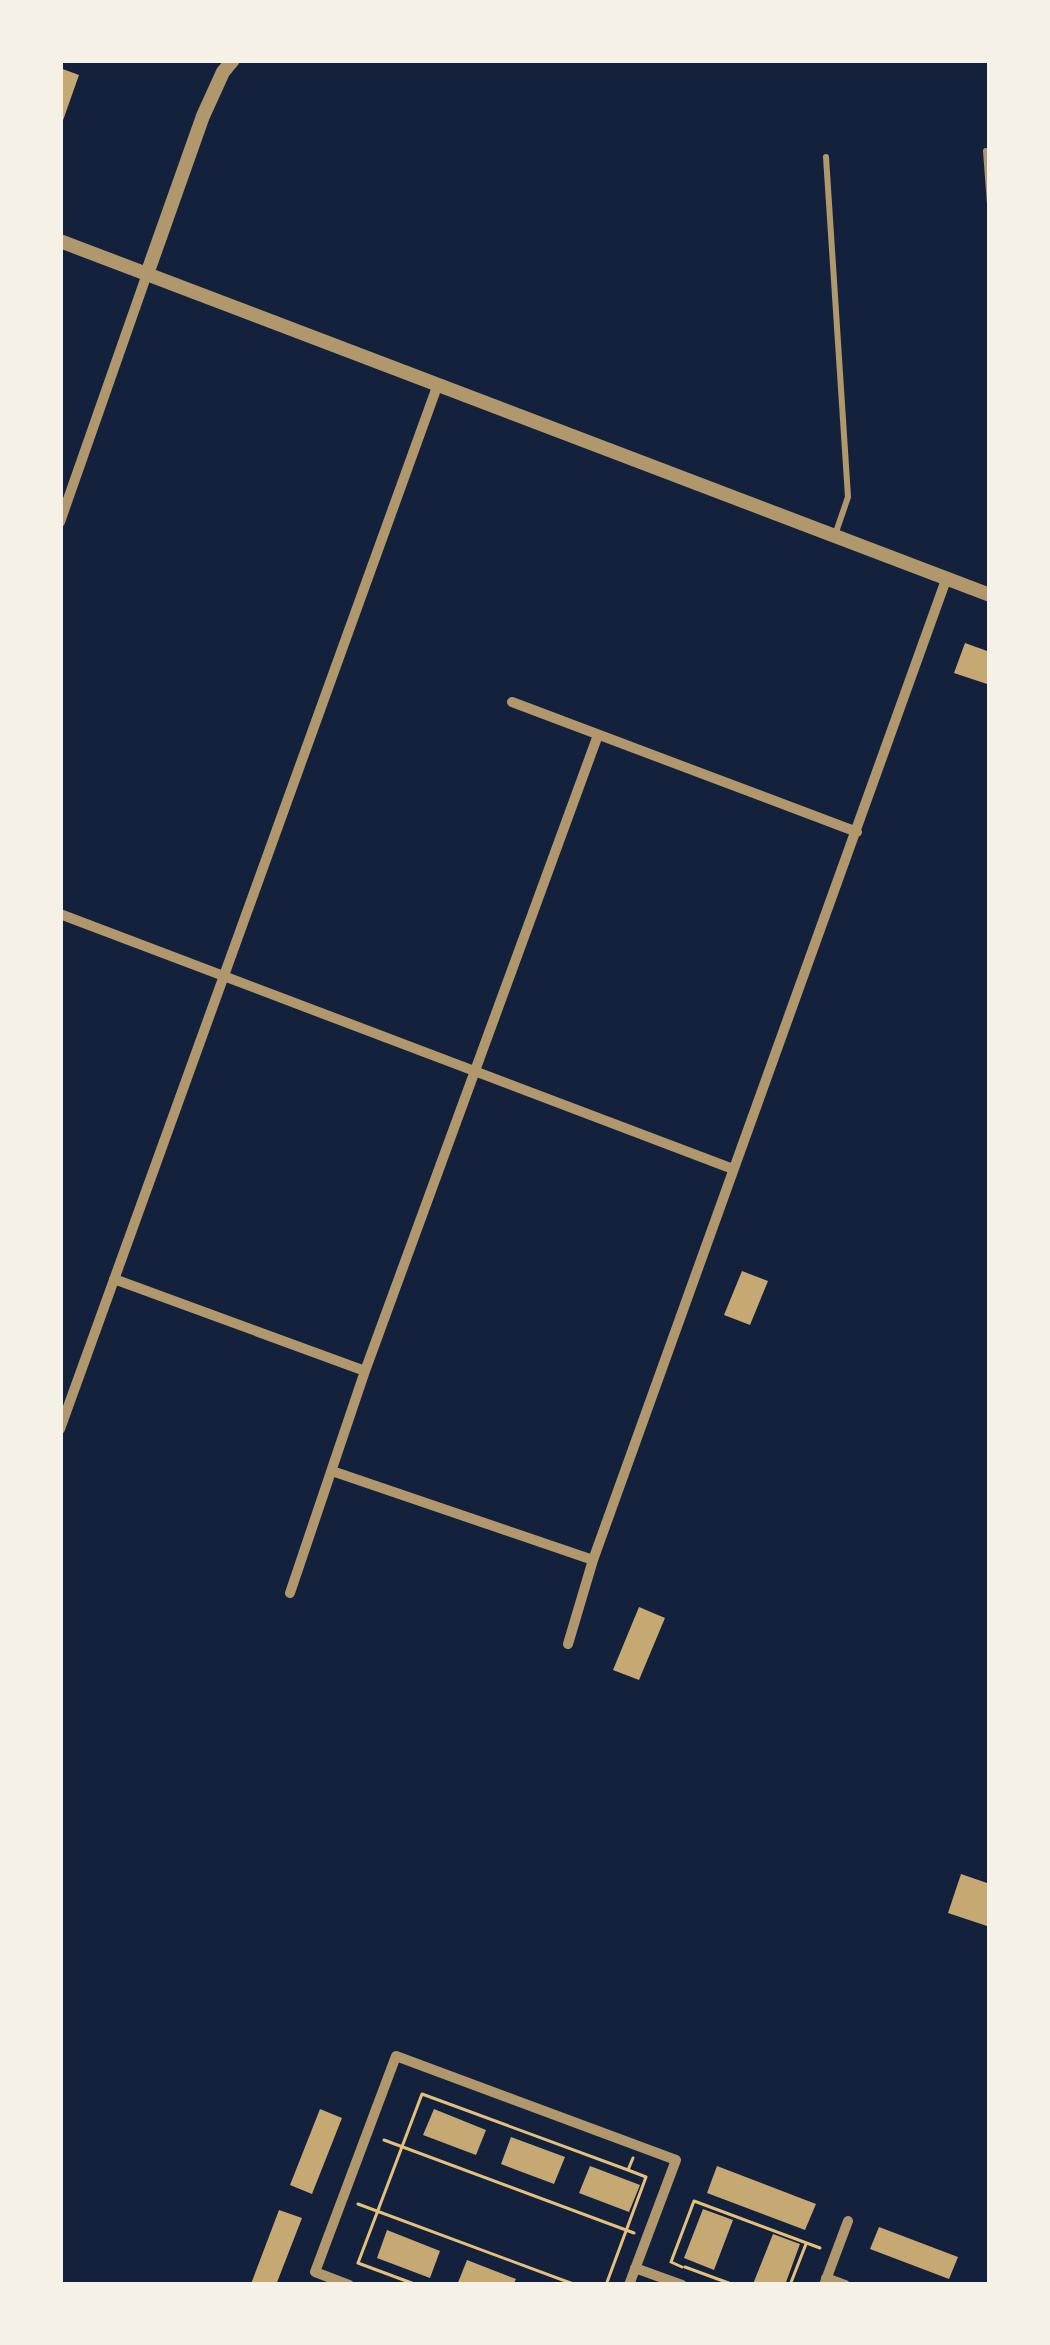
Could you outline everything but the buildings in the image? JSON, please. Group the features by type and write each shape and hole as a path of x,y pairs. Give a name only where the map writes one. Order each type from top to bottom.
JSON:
{"street":[{"path":"60,522 202,116 233,60"},
{"path":"60,242 990,595"},
{"path":"60,1429 437,384"},
{"path":"568,1645 593,1560 947,577"},
{"path":"512,702 857,832"},
{"path":"290,1592 365,1371 598,735"},
{"path":"60,914 733,1168"},
{"path":"113,1279 365,1371"},
{"path":"332,1471 593,1560"},
{"path":"350,2285 315,2272 396,2056 676,2160 629,2285"},
{"path":"845,2285 825,2282 848,2221"},
{"path":"635,2268 682,2285"}],"lane":[{"path":"986,151 990,204"},
{"path":"826,157 848,497 836,535"}],"path":[{"path":"417,2285 358,2264 422,2094 646,2177 606,2285"},
{"path":"367,2134 647,2238"},
{"path":"628,2170 638,2145"},
{"path":"343,2198 576,2285"},
{"path":"734,2285 671,2262 694,2201 836,2253"},
{"path":"790,2285 806,2242"}]}
